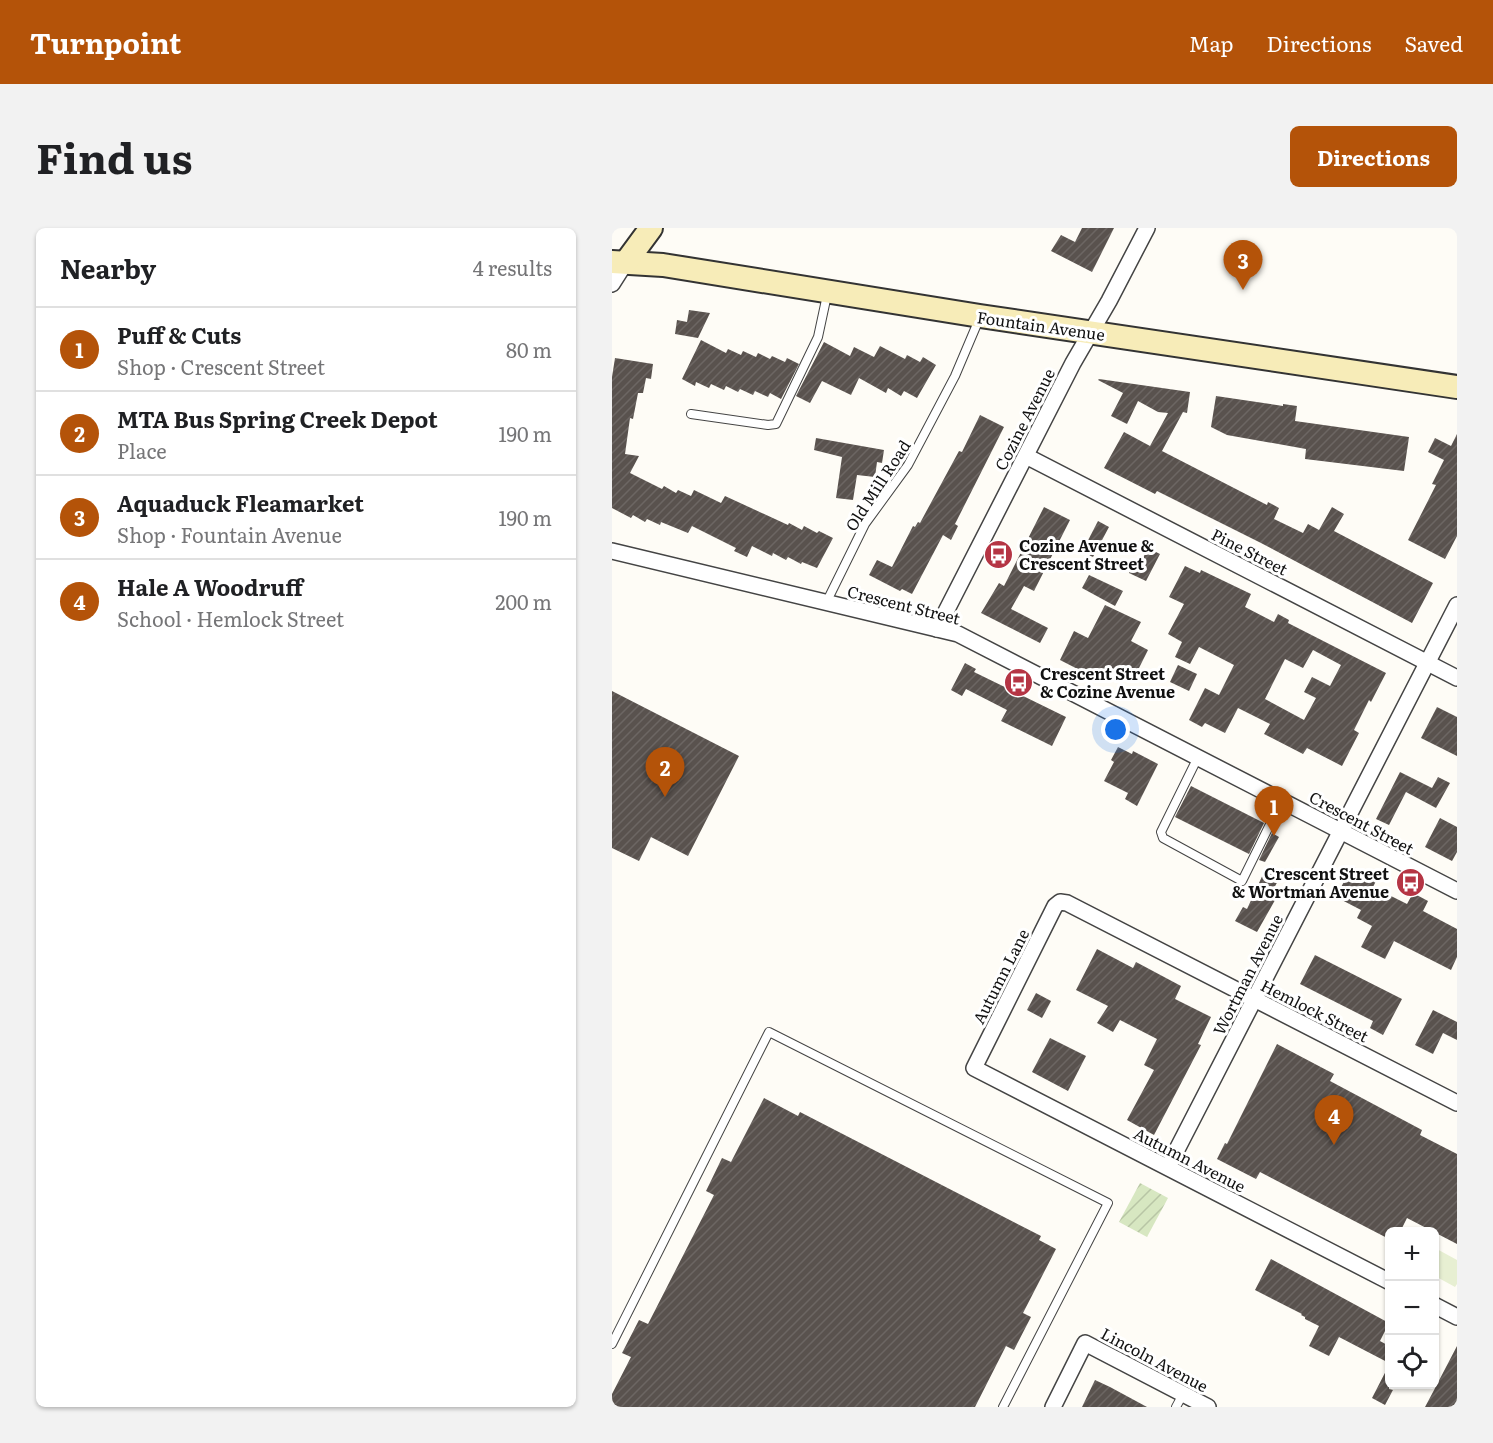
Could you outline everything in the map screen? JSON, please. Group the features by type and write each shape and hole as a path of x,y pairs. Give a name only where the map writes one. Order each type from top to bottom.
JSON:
{"main road":[{"path":"616,260 635,228"},
{"path":"616,260 651,228"},
{"name":"Fountain Avenue","path":"616,260 663,265 980,316 1457,387"}],"street":[{"name":"Cozine Avenue","path":"937,629 1148,228"},
{"path":"612,284 616,260"},
{"name":"Pine Street","path":"1026,456 1457,678"},
{"name":"Crescent Street","path":"612,550 958,634 1457,891"},
{"name":"Wortman Avenue","path":"1168,1167 1457,605"},
{"name":"Hemlock Street","path":"1060,902 1067,903 1457,1103"},
{"name":"Autumn Lane","path":"974,1068 1055,906 1060,902"},
{"name":"Autumn Avenue","path":"974,1068 1387,1281"},
{"path":"1439,1308 1457,1317"},
{"name":"Lincoln Avenue","path":"1053,1407 1085,1343 1180,1400 1208,1407"}],"lane":[{"path":"691,414 768,425 776,424 818,337 828,290"},
{"name":"Old Mill Road","path":"826,603 865,524 908,465 955,376 980,316"},
{"path":"1198,757 1161,832 1163,838 1242,880 1282,800"},
{"path":"612,1344 769,1032 1108,1203 1003,1407"}],"green space":[{"path":"1140,1183 1168,1198 1147,1237 1119,1222"},
{"path":"1439,1250 1457,1260 1455,1287 1439,1278"}],"building":[{"path":"1082,228 1114,228 1092,272 1051,251 1061,235 1075,242"},
{"path":"689,310 710,313 698,338 675,334 677,320 687,322"},
{"path":"701,340 726,353 728,349 741,355 743,351 756,357 758,353 770,359 772,356 785,362 787,358 799,364 781,399 770,393 768,397 755,391 753,395 740,389 738,392 726,386 724,390 711,384 709,388 696,382 695,386 682,379"},
{"path":"824,342 850,356 854,347 874,357 880,346 905,359 907,355 920,362 923,357 936,365 917,398 904,391 901,396 888,388 886,393 859,378 851,395 822,381 810,403 796,396"},
{"path":"615,358 653,364 651,379 646,378 643,393 638,393 633,419 630,418 625,454 639,456 630,473 662,489 664,486 676,493 678,490 691,496 694,490 721,503 725,496 788,525 789,523 802,530 804,526 833,538 817,568 802,562 801,564 788,557 786,560 773,553 772,556 752,546 747,557 734,551 736,548 692,526 688,533 661,522 660,525 647,519 645,522 633,515 631,518 612,508 612,377"},
{"path":"1099,379 1190,392 1187,413 1183,412 1162,451 1267,505 1268,502 1279,508 1274,519 1303,533 1308,524 1319,530 1332,507 1344,514 1334,531 1433,583 1412,623 1261,543 1157,491 1155,494 1104,468 1124,432 1150,446 1168,413 1158,412 1138,401 1127,424 1111,416 1123,393"},
{"path":"1216,396 1297,406 1295,421 1409,437 1404,471 1305,459 1306,449 1227,435 1211,427"},
{"path":"980,415 1004,427 955,524 958,526 951,540 943,535 912,594 902,589 900,591 869,575 877,560 892,567 913,526 920,523 959,451 962,452"},
{"path":"1457,434 1457,536 1445,559 1408,540 1436,485 1432,484 1444,460 1428,452 1435,438 1451,446"},
{"path":"816,438 884,450 882,463 877,462 875,477 857,475 853,500 836,498 842,457 814,450"},
{"path":"1044,507 1070,520 1034,591 1024,586 1011,609 1048,628 1040,643 981,613 999,583 1004,586"},
{"path":"1098,521 1109,527 1093,557 1082,552"},
{"path":"1148,548 1160,554 1146,581 1129,573 1134,561 1140,564"},
{"path":"1185,566 1200,573 1201,570 1251,594 1245,607 1274,622 1278,614 1289,620 1288,623 1386,673 1354,730 1359,733 1342,766 1307,748 1303,754 1264,734 1270,724 1238,708 1225,733 1205,723 1202,727 1189,720 1205,688 1219,695 1234,665 1199,647 1190,664 1175,657 1182,642 1168,634 1184,604 1169,597","holes":["1313,650 1341,665 1330,686 1312,677 1304,692 1316,698 1304,720 1265,699 1285,659 1303,668"]},
{"path":"1089,575 1123,591 1115,606 1082,588"},
{"path":"1105,605 1141,622 1131,641 1148,650 1132,682 1109,670 1103,682 1060,660 1074,631 1088,638"},
{"path":"965,663 976,669 974,672 1066,717 1052,746 1001,721 1007,710 966,689 962,696 951,690"},
{"path":"1178,665 1197,674 1189,691 1170,682"},
{"path":"612,691 739,756 688,856 651,837 639,861 612,848"},
{"path":"1437,707 1457,717 1457,756 1421,738"},
{"path":"1118,747 1132,754 1133,751 1158,764 1137,806 1125,799 1128,793 1104,781 1114,762 1111,760"},
{"path":"1400,772 1432,788 1438,777 1450,783 1436,808 1406,792 1389,825 1376,819"},
{"path":"1191,786 1264,823 1249,854 1175,817"},
{"path":"1440,818 1457,827 1457,852 1452,861 1425,847"},
{"path":"1272,833 1279,837 1265,862 1259,860"},
{"path":"1352,866 1377,879 1373,887 1407,904 1413,893 1428,901 1423,911 1457,929 1457,957 1451,970 1394,941 1385,959 1361,947 1372,926 1357,918 1361,910 1336,897"},
{"path":"1265,870 1280,877 1273,890 1279,893 1257,932 1235,921 1243,907 1247,909"},
{"path":"1097,949 1133,968 1136,962 1181,986 1175,999 1211,1017 1198,1044 1201,1045 1154,1135 1127,1120 1154,1070 1144,1065 1157,1039 1120,1020 1113,1032 1097,1023 1108,1006 1076,990"},
{"path":"1315,955 1402,999 1383,1035 1370,1028 1373,1021 1300,984"},
{"path":"1036,993 1051,1001 1042,1018 1027,1010"},
{"path":"1433,1010 1457,1022 1457,1040 1443,1033 1433,1054 1415,1045"},
{"path":"1050,1038 1086,1056 1068,1091 1032,1072"},
{"path":"1277,1044 1334,1074 1330,1081 1422,1130 1420,1135 1457,1154 1457,1244 1439,1235 1439,1227 1424,1227 1407,1218 1402,1227 1385,1227 1385,1237 1260,1172 1256,1179 1217,1159 1225,1143 1227,1144"},
{"path":"764,1098 798,1116 800,1112 1041,1236 1039,1240 1056,1249 1023,1313 1031,1317 1014,1350 1006,1346 975,1407 612,1407 612,1394 631,1357 622,1353 639,1320 648,1324 714,1195 706,1191 722,1158 731,1162"},
{"path":"1271,1259 1385,1321 1385,1331 1380,1341 1385,1344 1385,1361 1339,1337 1329,1356 1309,1346 1319,1326 1305,1319 1302,1314 1255,1290"},
{"path":"1457,1346 1457,1407 1425,1407 1435,1389 1439,1389 1439,1380"},
{"path":"1385,1373 1385,1389 1393,1390 1385,1405 1372,1398"},
{"path":"1095,1380 1110,1387 1147,1407 1082,1407"}],"place":[{"name":"Aquaduck Fleamarket","path":"1243,290"},
{"name":"Cozine Avenue & Crescent Street","path":"998,554"},
{"name":"Crescent Street & Cozine Avenue","path":"1019,682"},
{"name":"MTA Bus Spring Creek Depot","path":"665,797"},
{"name":"Puff & Cuts","path":"1274,836"},
{"name":"Crescent Street & Wortman Avenue","path":"1410,882"},
{"name":"Hale A Woodruff","path":"1334,1145"}]}
